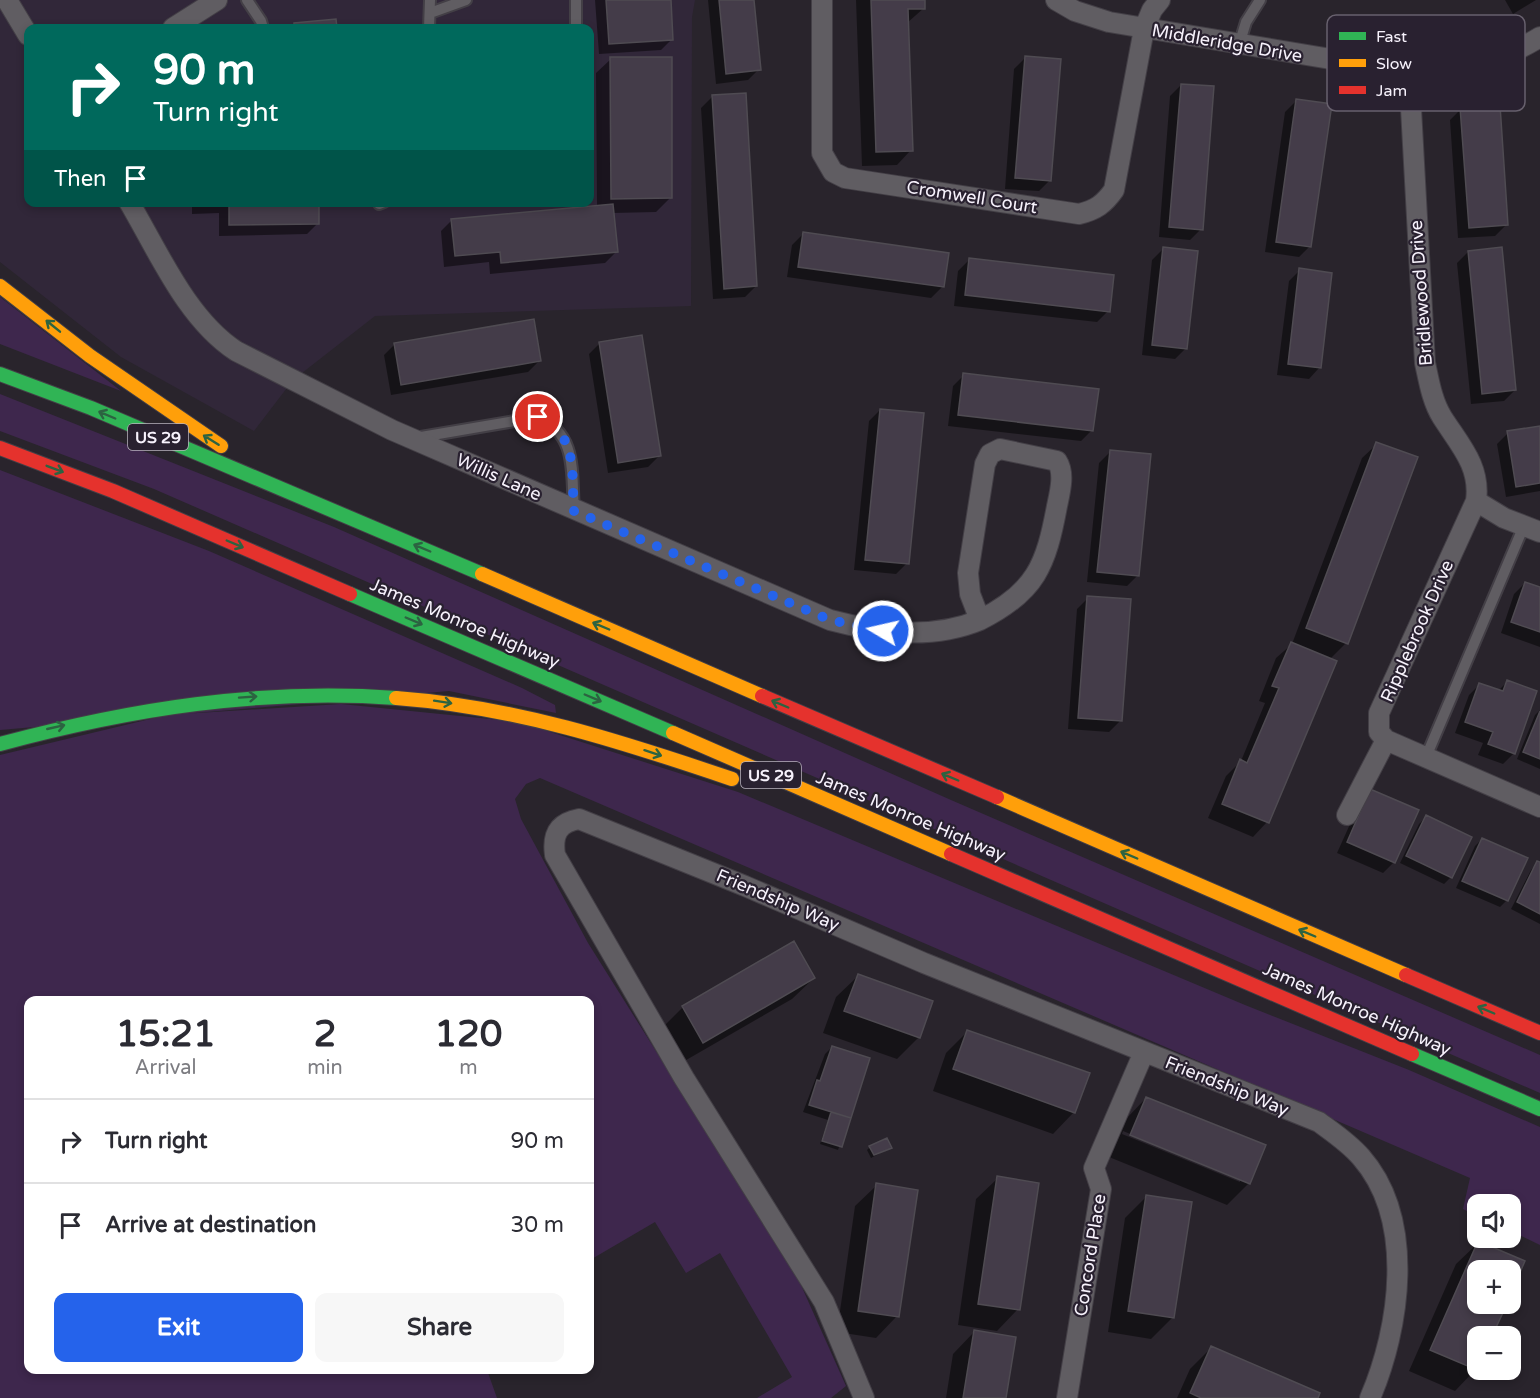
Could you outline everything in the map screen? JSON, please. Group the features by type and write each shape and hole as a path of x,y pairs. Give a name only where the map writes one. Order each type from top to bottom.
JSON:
{"highway":[{"path":"0,286 90,356 182,421 315,502"},
{"name":"US 29","path":"0,374 91,408 315,502 1540,1033"},
{"name":"James Monroe Highway","path":"0,448 113,491 1540,1109"},
{"path":"0,744 50,729 126,712 202,700 278,695 353,695 439,702 503,711 567,725 749,784"},
{"path":"771,792 939,847"}],"street":[{"path":"7,0 24,28"},
{"path":"179,24 217,0"},
{"name":"Cromwell Court","path":"822,0 822,153 833,172 845,178 1078,214 1093,210 1106,202 1113,190 1144,29"},
{"name":"Middleridge Drive","path":"1056,0 1075,11 1109,22 1327,59"},
{"path":"1144,29 1152,10 1160,0"},
{"name":"Middleridge Drive","path":"1525,45 1540,37"},
{"name":"Bridlewood Drive","path":"1411,111 1425,363 1430,390 1441,415 1474,469 1478,484 1476,501"},
{"name":"Willis Lane","path":"132,207 200,320 216,338 236,351 411,438 574,511 830,620 865,629 902,633 938,631 980,620 1003,608 1017,597 1043,562 1049,548 1059,493 1061,467 1057,461 1000,449 990,454 985,464 968,573 970,594 980,620"},
{"path":"1476,501 1532,530"},
{"name":"Ripplebrook Drive","path":"1386,740 1379,732 1379,713 1476,501"},
{"path":"1347,815 1386,740 1540,807"},
{"name":"Friendship Way","path":"864,1398 824,1302 684,1078 555,855 553,841 557,830 568,821 579,819 1319,1122 1342,1138 1363,1158 1381,1187 1391,1217 1397,1258 1397,1300 1391,1341 1370,1398"},
{"name":"Concord Place","path":"1067,1398 1101,1189 1094,1168 1144,1052"}],"lane":[{"path":"247,0 262,24"},
{"path":"420,0 430,13"},
{"path":"429,24 430,0"},
{"path":"430,13 465,0"},
{"path":"576,0 576,24"},
{"path":"1239,45 1246,22 1260,0"},
{"path":"411,438 538,417 552,423 563,434 569,448 574,511"},
{"path":"1426,757 1532,530"}],"shaded area":[{"path":"0,0 695,0 692,17 691,306 375,316 293,380 254,431 121,357 0,262"},
{"path":"0,297 121,391 0,344"},
{"path":"0,394 334,527 951,800 1540,1055 1540,1093 154,489 0,431"},
{"path":"0,470 209,551 522,688 555,705 556,713 449,691 0,730"},
{"path":"341,704 519,722 738,792 1245,1005 1409,1070 1540,1127 1540,1245 1521,1236 1521,1194 1467,1194 1467,1211 1463,1209 1470,1178 540,778 526,784 515,799 521,819 588,943 796,1274 846,1386 831,1398 757,1398 792,1377 720,1253 686,1273 655,1222 594,1258 594,996 24,996 24,1374 488,1374 497,1398 0,1398 0,755 167,715"}],"building":[{"path":"606,0 671,0 673,40 609,44"},
{"path":"719,0 754,0 761,70 726,74"},
{"path":"871,0 925,0 925,9 908,9 913,151 876,152"},
{"path":"336,19 337,24 294,24"},
{"path":"1025,56 1061,59 1051,181 1015,178"},
{"path":"610,57 672,57 672,198 611,199"},
{"path":"1181,84 1214,86 1203,230 1169,227"},
{"path":"746,93 757,286 724,289 712,95"},
{"path":"1296,99 1327,103 1327,111 1331,111 1311,247 1276,242"},
{"path":"1460,111 1500,111 1508,225 1469,228"},
{"path":"613,204 618,252 501,263 500,252 455,256 451,219"},
{"path":"229,207 319,207 319,224 229,225"},
{"path":"803,232 949,253 944,287 798,267"},
{"path":"1163,247 1198,251 1187,349 1152,345"},
{"path":"1502,247 1516,390 1482,394 1468,251"},
{"path":"969,258 1114,275 1110,312 965,295"},
{"path":"1299,268 1332,273 1321,368 1288,364"},
{"path":"534,319 541,361 401,385 394,343"},
{"path":"642,335 661,456 618,463 599,342"},
{"path":"963,373 1099,389 1093,431 958,415"},
{"path":"880,409 924,413 909,564 865,560"},
{"path":"1540,426 1540,483 1516,487 1507,431"},
{"path":"1376,442 1418,457 1348,644 1306,628"},
{"path":"1110,450 1151,454 1139,576 1097,572"},
{"path":"1525,582 1540,587 1540,632 1511,622"},
{"path":"1087,596 1131,599 1122,721 1078,718"},
{"path":"1291,642 1337,661 1269,823 1222,804 1240,759 1247,763 1279,688 1272,686"},
{"path":"1507,680 1537,691 1515,754 1488,744 1493,732 1465,722 1479,683 1503,691"},
{"path":"1540,711 1540,759 1523,752"},
{"path":"1370,789 1419,810 1395,863 1347,842"},
{"path":"1426,815 1472,837 1452,878 1406,856"},
{"path":"1482,838 1528,858 1508,901 1462,881"},
{"path":"1537,861 1540,862 1540,914 1517,902"},
{"path":"794,941 815,978 703,1043 682,1006"},
{"path":"858,974 933,1001 920,1038 844,1011"},
{"path":"967,1030 1090,1073 1075,1113 953,1069"},
{"path":"832,1046 870,1058 851,1118 809,1105"},
{"path":"1146,1097 1266,1145 1250,1184 1130,1135"},
{"path":"831,1112 851,1118 842,1147 822,1141"},
{"path":"887,1138 892,1148 874,1155 869,1146"},
{"path":"997,1176 1039,1183 1020,1310 978,1304"},
{"path":"876,1183 918,1190 899,1317 858,1311"},
{"path":"1146,1195 1192,1202 1174,1318 1128,1311"},
{"path":"1475,1248 1494,1248 1525,1261 1521,1270 1521,1260 1470,1260"},
{"path":"1467,1266 1467,1314 1502,1314 1497,1326 1467,1326 1467,1366 1430,1350"},
{"path":"974,1330 1016,1337 1006,1398 963,1398"},
{"path":"1211,1346 1320,1393 1318,1398 1201,1398 1190,1393"}],"traffic: fast":[{"path":"0,374 91,408 482,574"},
{"path":"350,594 673,733"},
{"path":"0,744 98,721 196,704 295,696 396,698"},
{"path":"1412,1054 1540,1109"}],"traffic: slow":[{"path":"0,286 90,356 221,446"},
{"path":"482,574 762,696"},
{"path":"396,698 483,709 567,728 732,779"},
{"path":"673,733 951,854"},
{"path":"997,797 1406,975"}],"traffic: jam":[{"path":"0,448 113,491 350,594"},
{"path":"762,696 997,797"},
{"path":"951,854 1412,1054"},
{"path":"1406,975 1540,1033"}],"route":[{"path":"538,417 552,423 563,434 569,448 574,511 830,620 883,631"}]}
